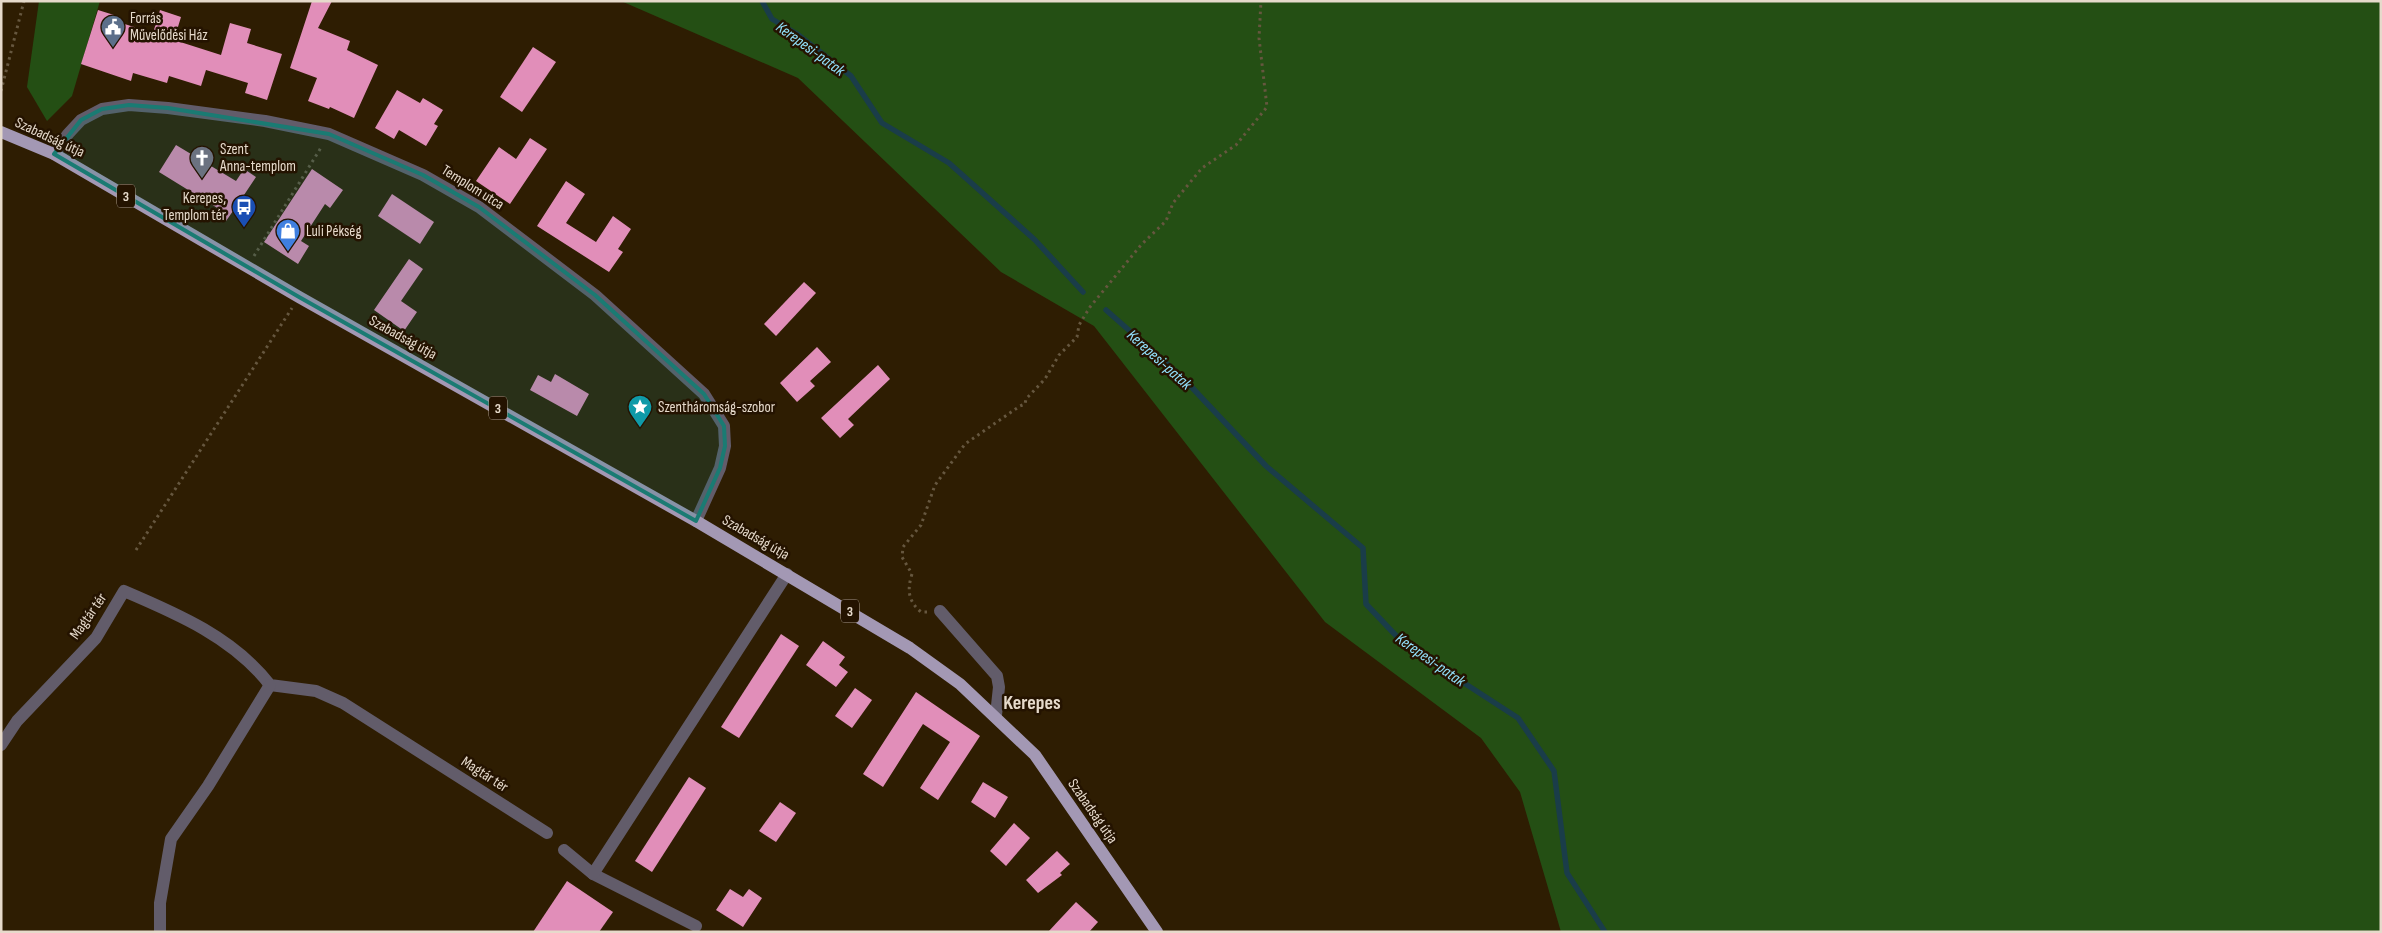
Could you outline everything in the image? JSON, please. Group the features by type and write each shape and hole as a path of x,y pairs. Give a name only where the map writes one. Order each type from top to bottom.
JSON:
{"main road":[{"name":"Szabadság útja","path":"1,132 54,154 299,297 696,520 910,648 960,684 996,715 1035,755 1157,932"}],"street":[{"name":"Templom utca","path":"54,154 81,120 102,109 129,106 168,108 265,121 329,134 424,175 479,207 595,295 704,394 724,426 726,446 720,468 696,520"},
{"name":"Szabadság útja","path":"593,874 787,574"},
{"name":"Magtár tér","path":"1,745 17,721 96,638 124,592 170,610 207,630 255,665 270,685 316,691 344,702 547,833"},
{"path":"940,611 951,621 997,676 999,687 996,715"},
{"path":"160,932 160,903 171,839 208,786 270,685"},
{"path":"564,850 593,874 696,926"}],"path":[{"path":"1,91 24,1"},
{"path":"940,611 921,612 909,599 908,584 912,574 902,557 903,548 921,525 935,485 965,444 1025,404 1026,399 1045,379 1059,355 1077,337 1080,326 1090,308 1141,245 1166,221 1173,203 1202,168 1236,145 1267,107 1259,38 1261,1"},
{"path":"247,267 329,134"},
{"path":"136,550 299,297"}],"highlighted area":[{"path":"129,105 168,108 329,134 423,175 479,207 595,295 704,394 724,426 725,446 720,468 696,521 299,297 54,154 81,120 102,109"}],"green space":[{"path":"39,1 100,1 72,96 47,121 27,87"},
{"path":"621,1 2381,1 2381,932 1561,932 1520,792 1481,738 1325,622 1094,326 1001,272 798,78"}],"building":[{"path":"312,1 332,1 318,28 350,41 347,50 378,65 354,118 330,107 329,109 308,101 317,78 290,68"},
{"path":"98,10 114,15 112,20 153,33 160,10 181,17 174,40 221,55 230,23 251,29 247,43 282,54 267,100 245,93 248,83 206,70 201,86 169,76 167,83 133,73 131,81 81,64"},
{"path":"533,47 556,62 522,112 500,97"},
{"path":"397,90 420,103 423,98 443,110 434,124 438,126 426,146 399,130 394,139 375,128"},
{"path":"530,138 547,149 510,204 476,181 499,147 516,159"},
{"name":"Szent Anna-templom","path":"176,145 236,181 244,169 256,177 244,195 248,205 244,211 233,211 226,221 216,215 222,205 219,209 159,172"},
{"path":"312,169 343,190 330,208 325,204 301,241 309,246 298,264 264,242"},
{"path":"566,181 585,194 566,223 596,242 613,216 631,229 618,249 623,252 609,272 537,226"},
{"path":"392,194 434,222 420,244 378,216"},
{"path":"409,259 423,269 401,301 417,312 404,331 374,310"},
{"path":"804,282 816,293 776,336 764,324"},
{"path":"817,347 831,362 810,381 815,386 797,402 780,383"},
{"path":"878,365 890,379 848,419 854,425 840,438 821,418"},
{"path":"555,374 589,394 577,416 530,390 538,375 551,382"},
{"path":"781,634 799,646 739,738 721,727"},
{"path":"823,641 845,657 839,665 848,672 836,687 806,665"},
{"path":"855,688 872,700 852,728 835,716"},
{"path":"916,692 980,736 938,800 920,788 950,742 923,724 883,787 863,774"},
{"path":"689,777 706,788 652,872 635,861"},
{"path":"983,782 1008,797 995,818 971,802"},
{"path":"780,802 796,813 776,842 759,831"},
{"path":"1014,823 1030,838 1006,866 990,851"},
{"path":"1057,851 1070,864 1060,873 1062,875 1038,893 1026,880"},
{"path":"567,881 613,912 599,932 533,932"},
{"path":"730,889 743,897 749,889 762,898 743,927 716,910"},
{"path":"1076,902 1098,922 1089,932 1048,932"}],"waterway":[{"name":"Kerepesi-patak","path":"762,1 772,19 797,34 851,76 882,123 949,163 1035,240 1083,292"},
{"name":"Kerepesi-patak","path":"1106,310 1182,377 1266,466 1363,548 1366,604 1404,644 1518,718 1554,771 1567,873 1605,932"}],"place":[{"name":"Forrás Művelődési Ház","path":"113,48"},
{"name":"Szent Anna-templom","path":"202,179"},
{"name":"Kerepes, Templom tér","path":"244,228"},
{"name":"Luli Pékség","path":"288,252"},
{"name":"Szentháromság-szobor","path":"640,428"}],"district":[{"name":"Kerepes","path":"1032,702"}]}
